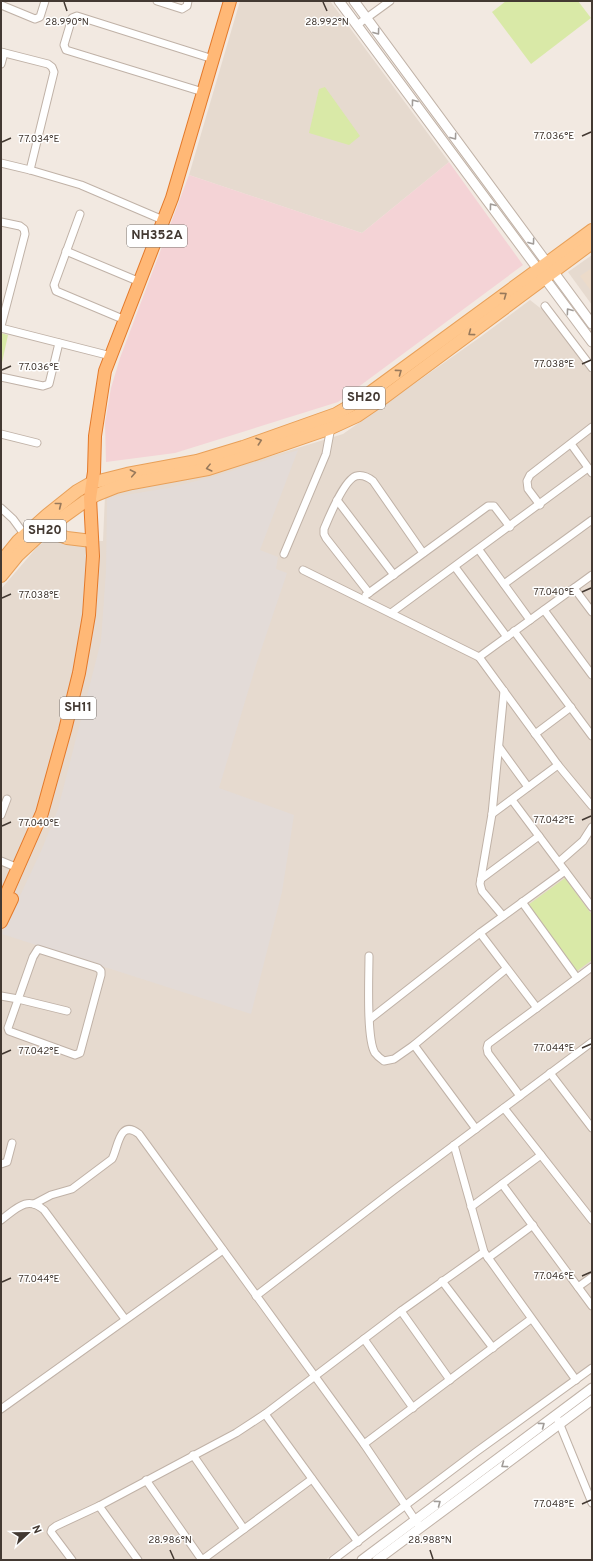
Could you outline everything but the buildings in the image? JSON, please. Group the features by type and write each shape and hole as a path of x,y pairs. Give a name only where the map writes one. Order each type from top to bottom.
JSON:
{"highway":[{"name":"NH352A","path":"93,479 95,436 105,371 172,198 230,1"},
{"name":"SH11","path":"4,910 18,868 42,813 79,673 89,615 93,556 93,479"},
{"name":"SH11","path":"4,910 49,815 86,674 96,616 100,556 93,497"}],"main road":[{"name":"SH20","path":"1,576 47,515 93,479 197,461 329,422 357,416 382,399 546,270 592,230"},
{"name":"SH20","path":"546,270 592,243"},
{"name":"SH20","path":"1,562 28,539 45,530 93,497 116,487 174,476 232,462 329,422"},
{"path":"45,530 66,538 92,541"}],"street":[{"path":"1,5 36,19 40,17 45,1"},
{"path":"157,1 182,9 187,6 188,1"},
{"path":"339,1 546,270 592,324"},
{"path":"354,1 546,270 592,342"},
{"path":"357,25 390,1"},
{"path":"203,92 66,50 64,46 72,18 77,16 213,60"},
{"path":"1,64 2,52 48,64 52,67 54,72 30,170"},
{"path":"1,163 81,185 163,220"},
{"path":"80,214 54,285 56,291 125,320"},
{"path":"1,222 20,226 24,229 25,234 1,327 111,356"},
{"path":"66,252 140,282"},
{"path":"545,306 592,368"},
{"path":"1,377 47,386 49,384 60,343"},
{"path":"284,554 326,454 329,422"},
{"path":"540,505 528,489 527,481 530,475 592,427"},
{"path":"2,437 37,443"},
{"path":"391,613 540,505 590,471 570,444"},
{"path":"369,593 324,534 324,529 337,500 348,482 355,476 364,475 373,481 423,553"},
{"path":"337,500 394,575"},
{"path":"361,599 491,505 494,506 510,527"},
{"path":"1,508 13,519 28,539"},
{"path":"504,584 592,520"},
{"path":"479,550 530,620"},
{"path":"455,567 507,637"},
{"path":"303,570 479,657 558,765 592,806"},
{"path":"479,657 592,575"},
{"path":"574,588 592,612"},
{"path":"544,610 592,675"},
{"path":"514,631 592,736"},
{"path":"503,916 482,891 480,884 492,814 504,691"},
{"path":"535,734 571,707"},
{"path":"499,747 528,787"},
{"path":"492,814 558,765"},
{"path":"1,815 7,799"},
{"path":"512,800 592,907"},
{"path":"559,862 583,841 592,827"},
{"path":"481,879 539,836"},
{"path":"1,861 18,868"},
{"path":"370,1020 480,933 565,871"},
{"path":"522,902 577,978"},
{"path":"480,933 537,1008"},
{"path":"38,949 98,968 101,971 80,1054 78,1055 75,1056 9,1031 8,1025 18,999 33,957 38,949"},
{"path":"369,956 370,1020 373,1047 380,1059 384,1061 389,1061 414,1045 506,969"},
{"path":"520,1096 488,1053 488,1044 592,967"},
{"path":"1,996 67,1011"},
{"path":"256,1296 592,1042"},
{"path":"414,1045 476,1129"},
{"path":"550,1073 589,1119 592,1128"},
{"path":"504,1108 592,1220"},
{"path":"34,1204 51,1195 76,1187 112,1159 115,1154 118,1140 122,1133 127,1130 134,1130 139,1134 364,1444 418,1523"},
{"path":"1,1164 7,1162 12,1143"},
{"path":"454,1145 484,1252 576,1380"},
{"path":"471,1207 541,1155"},
{"path":"502,1184 592,1306"},
{"path":"1,1220 21,1205 26,1203 38,1205 44,1210 125,1319"},
{"path":"488,1258 533,1225"},
{"path":"2,1407 223,1250"},
{"path":"72,1560 51,1532 52,1529 99,1506 236,1433 265,1414 401,1311 484,1252"},
{"path":"578,1287 592,1277"},
{"path":"442,1281 493,1348"},
{"path":"401,1311 450,1380"},
{"path":"364,1444 532,1319"},
{"path":"364,1339 413,1408"},
{"path":"333,1560 592,1368"},
{"path":"362,1560 418,1523 557,1420 592,1388"},
{"path":"557,1420 592,1400"},
{"path":"265,1414 358,1542"},
{"path":"557,1420 592,1503"},
{"path":"193,1455 244,1529"},
{"path":"146,1480 202,1560 312,1479"},
{"path":"99,1506 138,1560"},
{"path":"377,1560 418,1523"}],"shaded area":[{"path":"240,1 330,1 449,162 362,233 189,175"},
{"path":"449,162 523,265 338,402 175,453 106,462 105,423 111,388 120,358 189,175 362,233"},
{"path":"592,255 592,305 568,272"},
{"path":"592,268 592,292 580,276"},
{"path":"530,300 544,311 592,375 592,1363 325,1560 1,1560 1,589 38,546 47,540 103,541 105,495 212,474 343,434"},
{"path":"298,450 260,550 278,557 276,569 287,573 256,665 219,788 294,815 282,892 251,1014 2,934 42,849 58,809 101,641 106,571 107,498 168,488 213,477"}],"green space":[{"path":"506,1 578,1 591,18 531,64 492,12"},
{"path":"325,87 360,136 349,145 309,133 319,89"},
{"path":"1,333 8,335 1,367"},
{"path":"565,878 592,915 592,960 577,971 528,905"}]}
